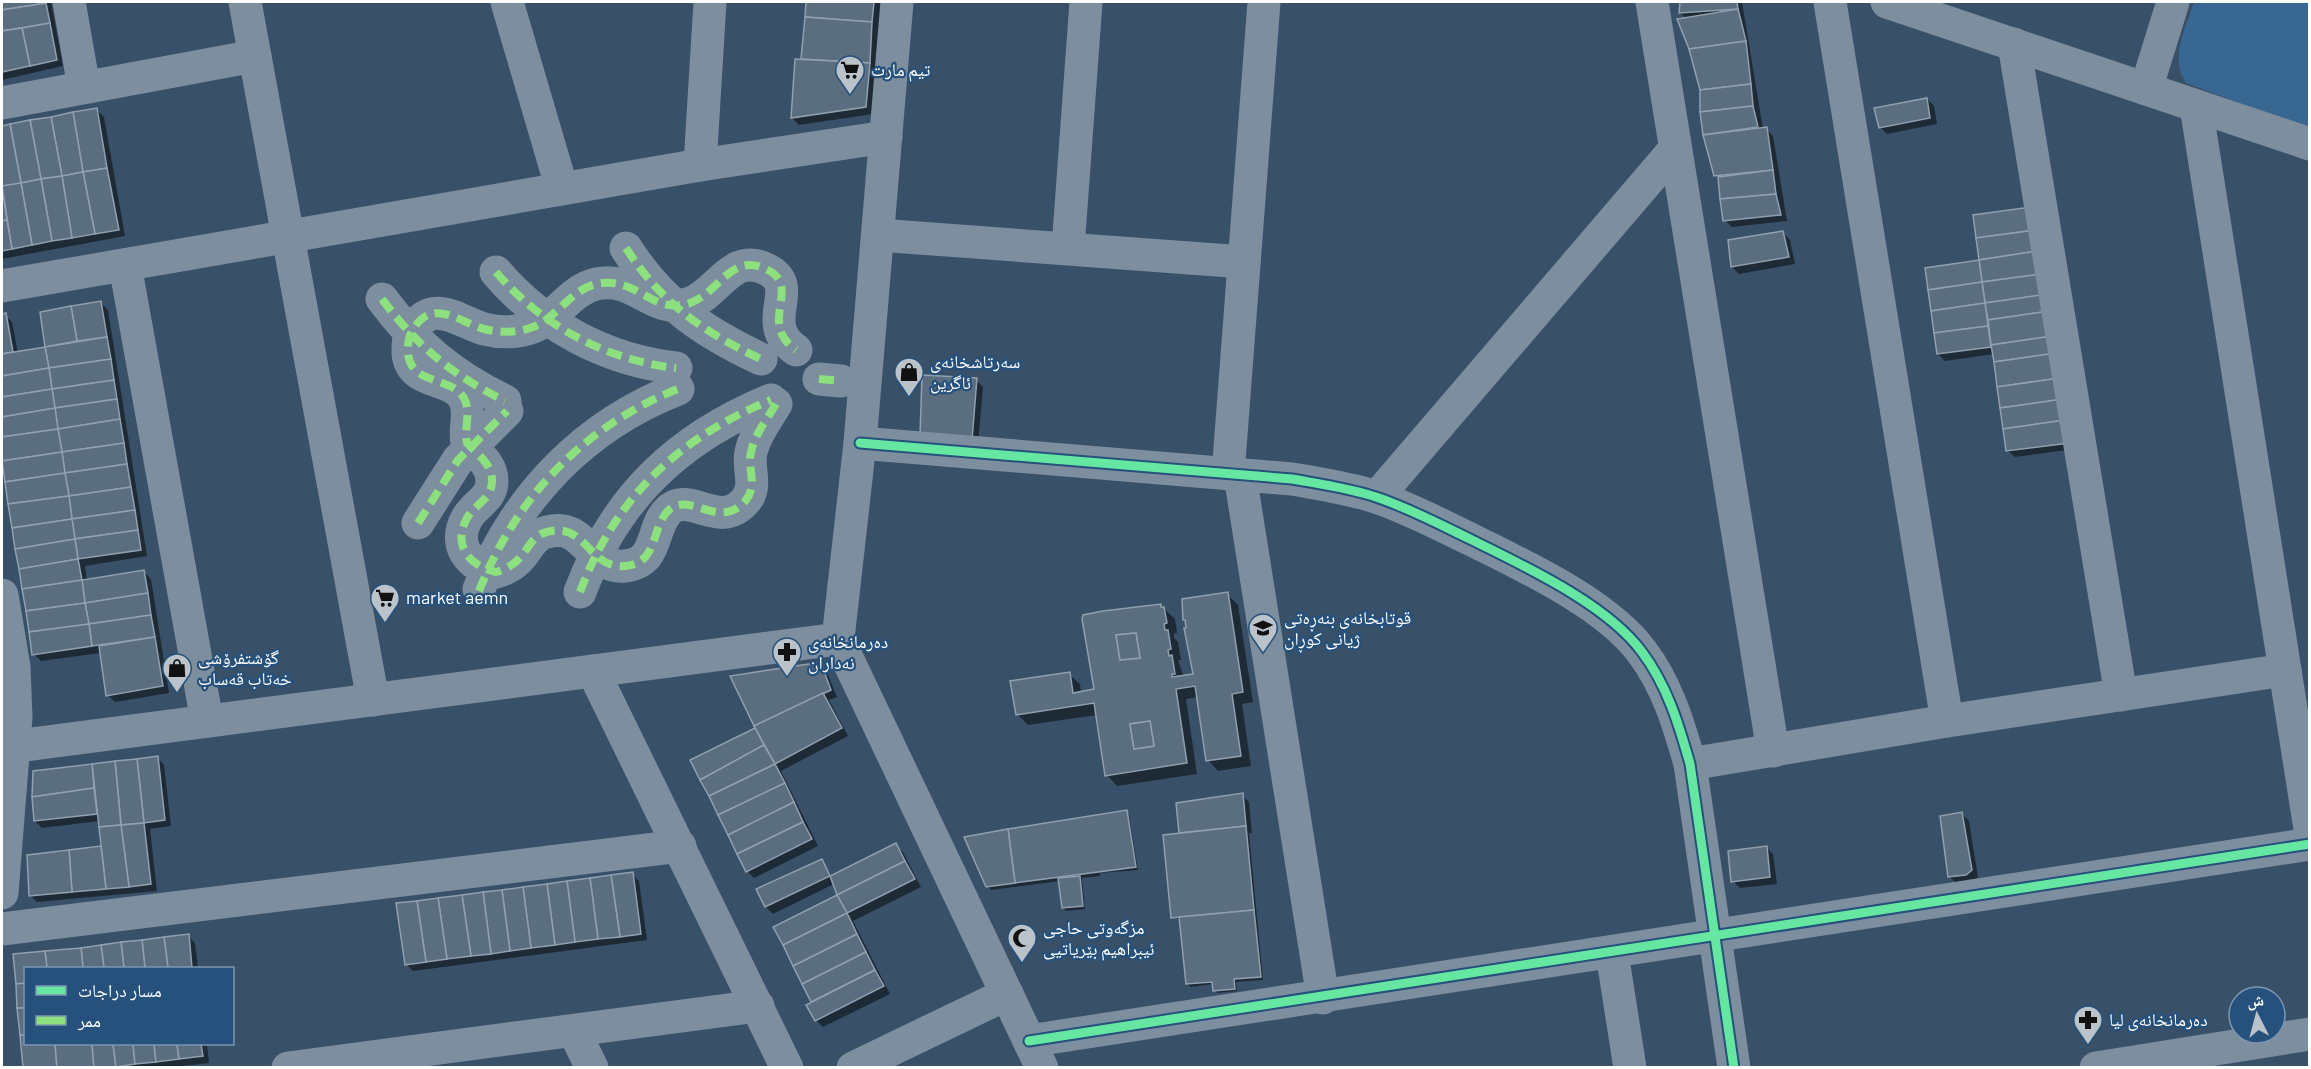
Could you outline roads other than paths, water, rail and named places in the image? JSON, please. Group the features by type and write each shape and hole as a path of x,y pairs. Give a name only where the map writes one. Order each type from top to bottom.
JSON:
{"street":[{"path":"69,2 84,87"},
{"path":"245,2 373,700"},
{"path":"507,2 562,189"},
{"path":"700,165 710,2"},
{"path":"897,2 860,443 838,639 1036,1054 1323,998 2310,844"},
{"path":"1068,248 1086,2"},
{"path":"1264,2 1244,261 1234,475 1323,998"},
{"path":"1652,2 1773,750"},
{"path":"1830,2 1947,721"},
{"path":"1887,2 2310,144"},
{"path":"2146,89 2173,2"},
{"path":"2014,44 2121,695"},
{"path":"2,103 255,56"},
{"path":"2196,105 2310,830"},
{"path":"2,286 700,165 886,137"},
{"path":"1377,497 1675,149"},
{"path":"878,235 1244,261"},
{"path":"626,248 638,268 673,305 722,341 761,359"},
{"path":"125,265 207,721"},
{"path":"483,580 464,551 461,541 468,516 490,494 492,482 486,463 466,438 466,404 452,387 422,376 414,369 409,357 410,335 418,323 438,314 448,314 481,328 499,332 517,331 548,320 578,293 594,285 610,283 635,288 657,303 673,305 689,303 702,298 730,270 748,265 759,266 770,271 780,284 783,293 777,327 787,344 796,350"},
{"path":"483,580 525,504 571,453 597,431 677,378 655,365 598,349 548,320 524,301 496,272"},
{"path":"382,299 410,335 454,372 506,406 446,476 418,523"},
{"path":"483,580 508,568 525,555 537,537 545,532 556,530 579,536 596,555 614,565 625,566 638,562 652,549 664,517 678,505 686,504 718,514 740,506 748,498 751,487 749,461 754,443 774,402 728,419 674,456 624,507 596,555 580,592"},
{"path":"860,443 1292,479 1377,497 1446,527 1535,571 1586,603 1616,626 1642,651 1659,680 1676,717 1690,764 1734,1068"},
{"path":"2,595 14,667 2,893"},
{"path":"8,747 838,639"},
{"path":"1690,764 1947,721 2285,670"},
{"path":"593,671 787,1068"},
{"path":"2,929 680,846"},
{"path":"1612,953 1630,1068"},
{"path":"853,1068 1007,994"},
{"path":"288,1068 402,1060 574,1030 758,1006"},
{"path":"574,1030 592,1068"},
{"path":"2096,1068 2140,1064 2310,1034"}],"place":[{"name":"تیم مارت","path":"850,96"},
{"name":"سەرتاشخانەی ئاگرین","path":"909,398"},
{"name":"market aemn","path":"385,624"},
{"name":"قوتابخانەی بنەڕەتی ژیانی کوڕان","path":"1263,654"},
{"name":"دەرمانخانەی نەداران","path":"787,678"},
{"name":"گۆشتفرۆشی خەتاب قەساب","path":"177,694"},
{"name":"مزگەوتی حاجی ئیبراهیم بێریاتیی","path":"1022,964"},
{"name":"دەرمانخانەی لیا","path":"2088,1046"}]}
